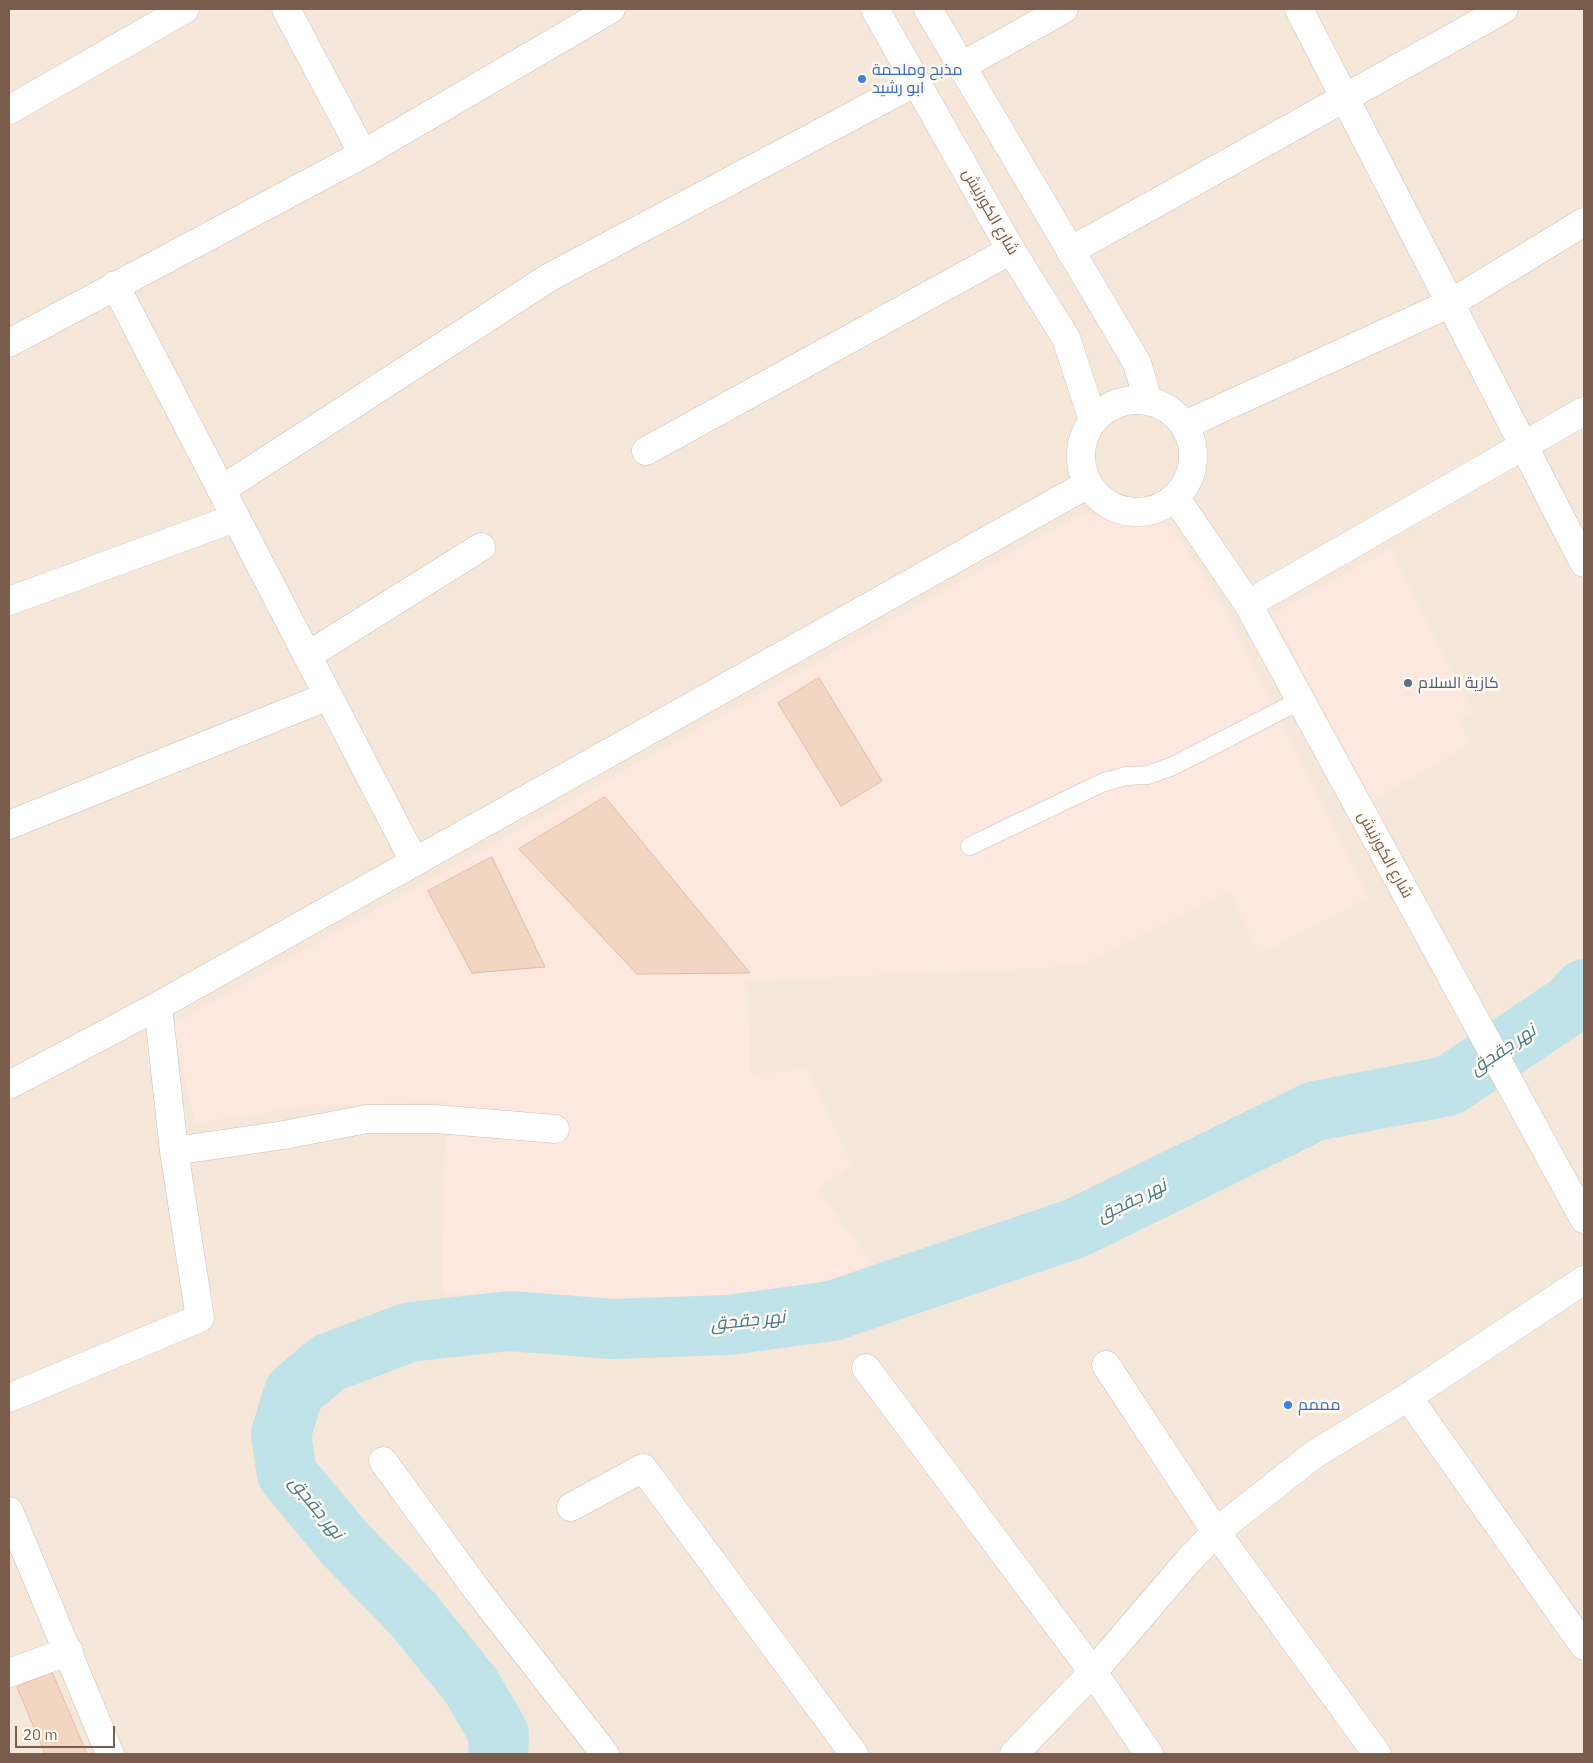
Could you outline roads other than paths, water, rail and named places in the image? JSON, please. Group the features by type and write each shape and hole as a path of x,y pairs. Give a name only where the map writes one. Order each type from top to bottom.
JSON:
{"street":[{"path":"9,110 185,9"},
{"path":"286,9 363,154"},
{"path":"9,343 363,154 611,9"},
{"name":"شارع الكورنيش","path":"876,9 1011,250 1066,338 1093,420"},
{"path":"928,9 960,67 1137,363 1148,400"},
{"path":"960,67 1064,9"},
{"path":"1299,9 1584,563"},
{"path":"1070,251 1504,9"},
{"path":"221,490 550,277 916,82"},
{"path":"1185,425 1451,303 1584,222"},
{"path":"646,451 1011,250"},
{"path":"115,285 414,861"},
{"path":"1127,399 1148,400 1169,408 1185,425 1192,443 1193,463 1187,482 1175,498 1153,509 1128,512 1112,506 1098,497 1088,484 1082,468 1080,452 1084,435 1093,420 1108,406 1127,399"},
{"path":"1248,604 1584,411"},
{"path":"9,1085 158,1006 1088,484"},
{"name":"شارع الكورنيش","path":"1175,498 1248,604 1485,1037 1549,1159 1584,1219"},
{"path":"9,601 235,518"},
{"path":"307,656 481,547"},
{"path":"9,825 328,696"},
{"path":"9,1398 200,1318 174,1151 158,1006"},
{"path":"174,1151 284,1135 367,1119 436,1119 555,1129"},
{"path":"1014,1754 1093,1672 1188,1561 1216,1532 1312,1456 1408,1398 1584,1280"},
{"path":"1106,1365 1216,1532 1377,1754"},
{"path":"866,1368 1093,1672 1149,1754"},
{"path":"1408,1398 1584,1646"},
{"path":"383,1461 477,1590 606,1754"},
{"path":"571,1506 643,1468 854,1754"},
{"path":"9,1511 69,1651 110,1754"},
{"path":"9,1673 69,1651"}],"lane":[{"path":"970,846 1104,782 1126,776 1148,775 1174,766 1301,700"}],"waterway":[{"name":"نهر جقجق","path":"498,1754 499,1734 472,1687 413,1614 346,1545 287,1474 281,1434 294,1392 328,1363 410,1332 510,1321 613,1329 728,1325 832,1311 1076,1228 1315,1111 1448,1086 1569,1005 1584,989"}],"place":[{"name":"مذبح وملحمة ابو رشيد","path":"862,79"},
{"name":"كازية السلام","path":"1408,683"},
{"name":"مممم","path":"1288,1405"}]}
